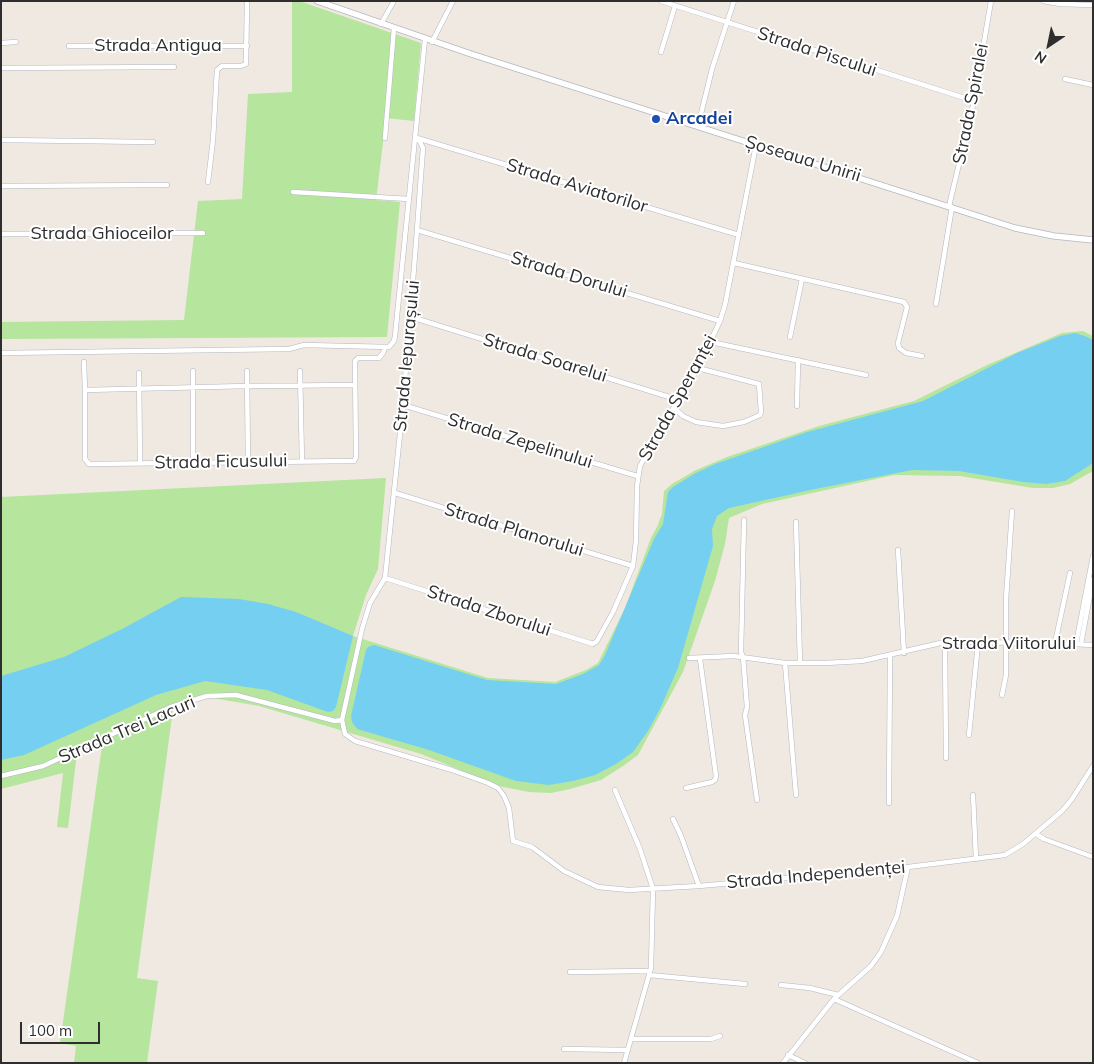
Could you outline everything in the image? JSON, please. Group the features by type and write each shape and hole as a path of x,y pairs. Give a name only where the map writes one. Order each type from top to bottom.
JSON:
{"main road":[{"name":"Șoseaua Unirii","path":"317,1 329,3 432,42 951,207 1026,230 1054,236 1093,240"}],"street":[{"path":"208,182 218,70 222,66 244,66 247,61 247,1"},
{"path":"381,24 394,1"},
{"path":"432,42 453,1"},
{"name":"Strada Piscului","path":"661,1 974,101"},
{"path":"698,126 712,69 734,1"},
{"name":"Strada Spiralei","path":"936,304 951,207 974,101 991,1"},
{"path":"1043,1 1060,4 1093,5"},
{"path":"661,52 675,6"},
{"path":"385,138 394,28"},
{"name":"Strada Iepurașului","path":"387,347 394,341 395,336 425,39"},
{"path":"1,43 16,42"},
{"name":"Strada Antigua","path":"69,46 247,46"},
{"path":"1,68 174,67"},
{"path":"1065,79 1093,85"},
{"name":"Strada Iepurașului","path":"385,578 395,493 411,317 423,148 415,137"},
{"name":"Strada Aviatorilor","path":"415,137 739,235"},
{"path":"1,140 153,142"},
{"name":"Strada Speranței","path":"593,644 605,630 633,566 636,540 638,476 645,456 698,368 720,321 734,264 756,144"},
{"path":"1,186 167,185"},
{"path":"294,192 409,199"},
{"name":"Strada Dorului","path":"417,230 720,321"},
{"name":"Strada Ghioceilor","path":"1,234 203,234"},
{"path":"734,264 904,302 907,307 899,348 906,353 922,356"},
{"path":"790,337 802,279"},
{"name":"Strada Soarelui","path":"411,317 679,400"},
{"path":"711,342 866,375"},
{"path":"1,353 289,349 304,345 387,347"},
{"name":"Strada Ficusului","path":"84,362 85,462 90,464 354,461 356,458 355,360 358,358 379,358 387,347"},
{"path":"797,406 798,360"},
{"path":"674,408 683,416 696,422 723,426 744,422 760,415 760,388 757,383 698,368"},
{"path":"193,462 194,371"},
{"path":"247,371 248,462"},
{"path":"300,371 302,462"},
{"path":"139,372 140,463"},
{"path":"85,390 247,386 355,386"},
{"name":"Strada Zepelinului","path":"403,406 638,476"},
{"name":"Strada Planorului","path":"395,493 633,566"},
{"path":"1002,695 1006,675 1006,599 1012,511"},
{"path":"744,520 741,652 747,707 745,715 756,800"},
{"path":"796,522 800,663"},
{"path":"898,550 904,653"},
{"path":"1078,644 1093,556"},
{"path":"1055,643 1070,573"},
{"path":"342,720 366,612 385,578"},
{"name":"Strada Zborului","path":"385,578 593,644"},
{"path":"1078,644 1093,579"},
{"path":"945,642 946,758"},
{"name":"Strada Viitorului","path":"689,658 700,659 726,656 785,663 850,662 904,653 926,645 945,642 1055,643 1093,646"},
{"path":"969,735 978,643"},
{"path":"889,803 890,655"},
{"path":"686,788 712,782 716,776 700,659"},
{"path":"785,663 796,795"},
{"name":"Strada Trei Lacuri","path":"1,776 43,766 171,707 207,696 236,695 335,721 342,720"},
{"name":"Strada Independenței","path":"342,720 346,734 355,741 452,770 488,782 498,788 509,808 513,841 525,844 539,851 564,871 588,884 618,890 699,886 908,867 976,859 1010,852 1036,834 1062,811 1093,766"},
{"path":"615,790 640,849 652,889 650,973 624,1063"},
{"path":"973,795 976,859"},
{"path":"673,819 699,886"},
{"path":"1036,834 1044,839 1093,857"},
{"path":"782,1063 836,997 871,966 881,952 896,916 908,867"},
{"path":"570,972 650,973 745,984"},
{"path":"781,985 810,988 836,997 978,1063"},
{"path":"631,1039 711,1039 720,1036"},
{"path":"564,1048 628,1050"},
{"path":"788,1055 805,1063"}],"green space":[{"path":"292,1 299,1 421,43 414,121 386,118 376,200 400,202 387,337 1,339 1,322 184,320 198,201 242,199 248,94 292,92"},
{"path":"1083,331 1093,336 1093,471 1070,484 1053,488 1033,488 960,476 894,475 762,504 729,518 725,544 715,581 683,672 638,755 601,780 551,793 529,792 499,786 421,754 259,706 207,697 173,709 137,978 158,981 147,1063 74,1063 76,1046 60,1043 102,746 98,743 77,753 68,828 57,827 63,773 1,789 1,497 386,478 378,569 366,595 353,636 488,678 555,682 586,670 598,663 625,608 662,514 664,491 672,484 696,470 727,457 819,426 914,401 987,365 1062,333"}],"water":[{"path":"1075,333 1093,340 1093,463 1065,481 1046,484 959,471 912,470 729,508 717,516 712,529 713,546 678,668 648,731 633,752 616,764 595,775 573,781 549,785 516,781 429,750 357,729 352,722 351,716 366,650 374,645 487,680 556,684 583,674 599,665 605,655 654,539 663,524 668,492 673,487 715,464 807,432 923,401 1017,353 1060,336"},
{"path":"181,597 239,599 268,604 296,612 353,636 336,707 333,711 328,712 267,690 205,681 156,695 24,755 1,760 1,676 64,657 122,629"}],"place":[{"name":"Arcadei","path":"656,119"}]}
